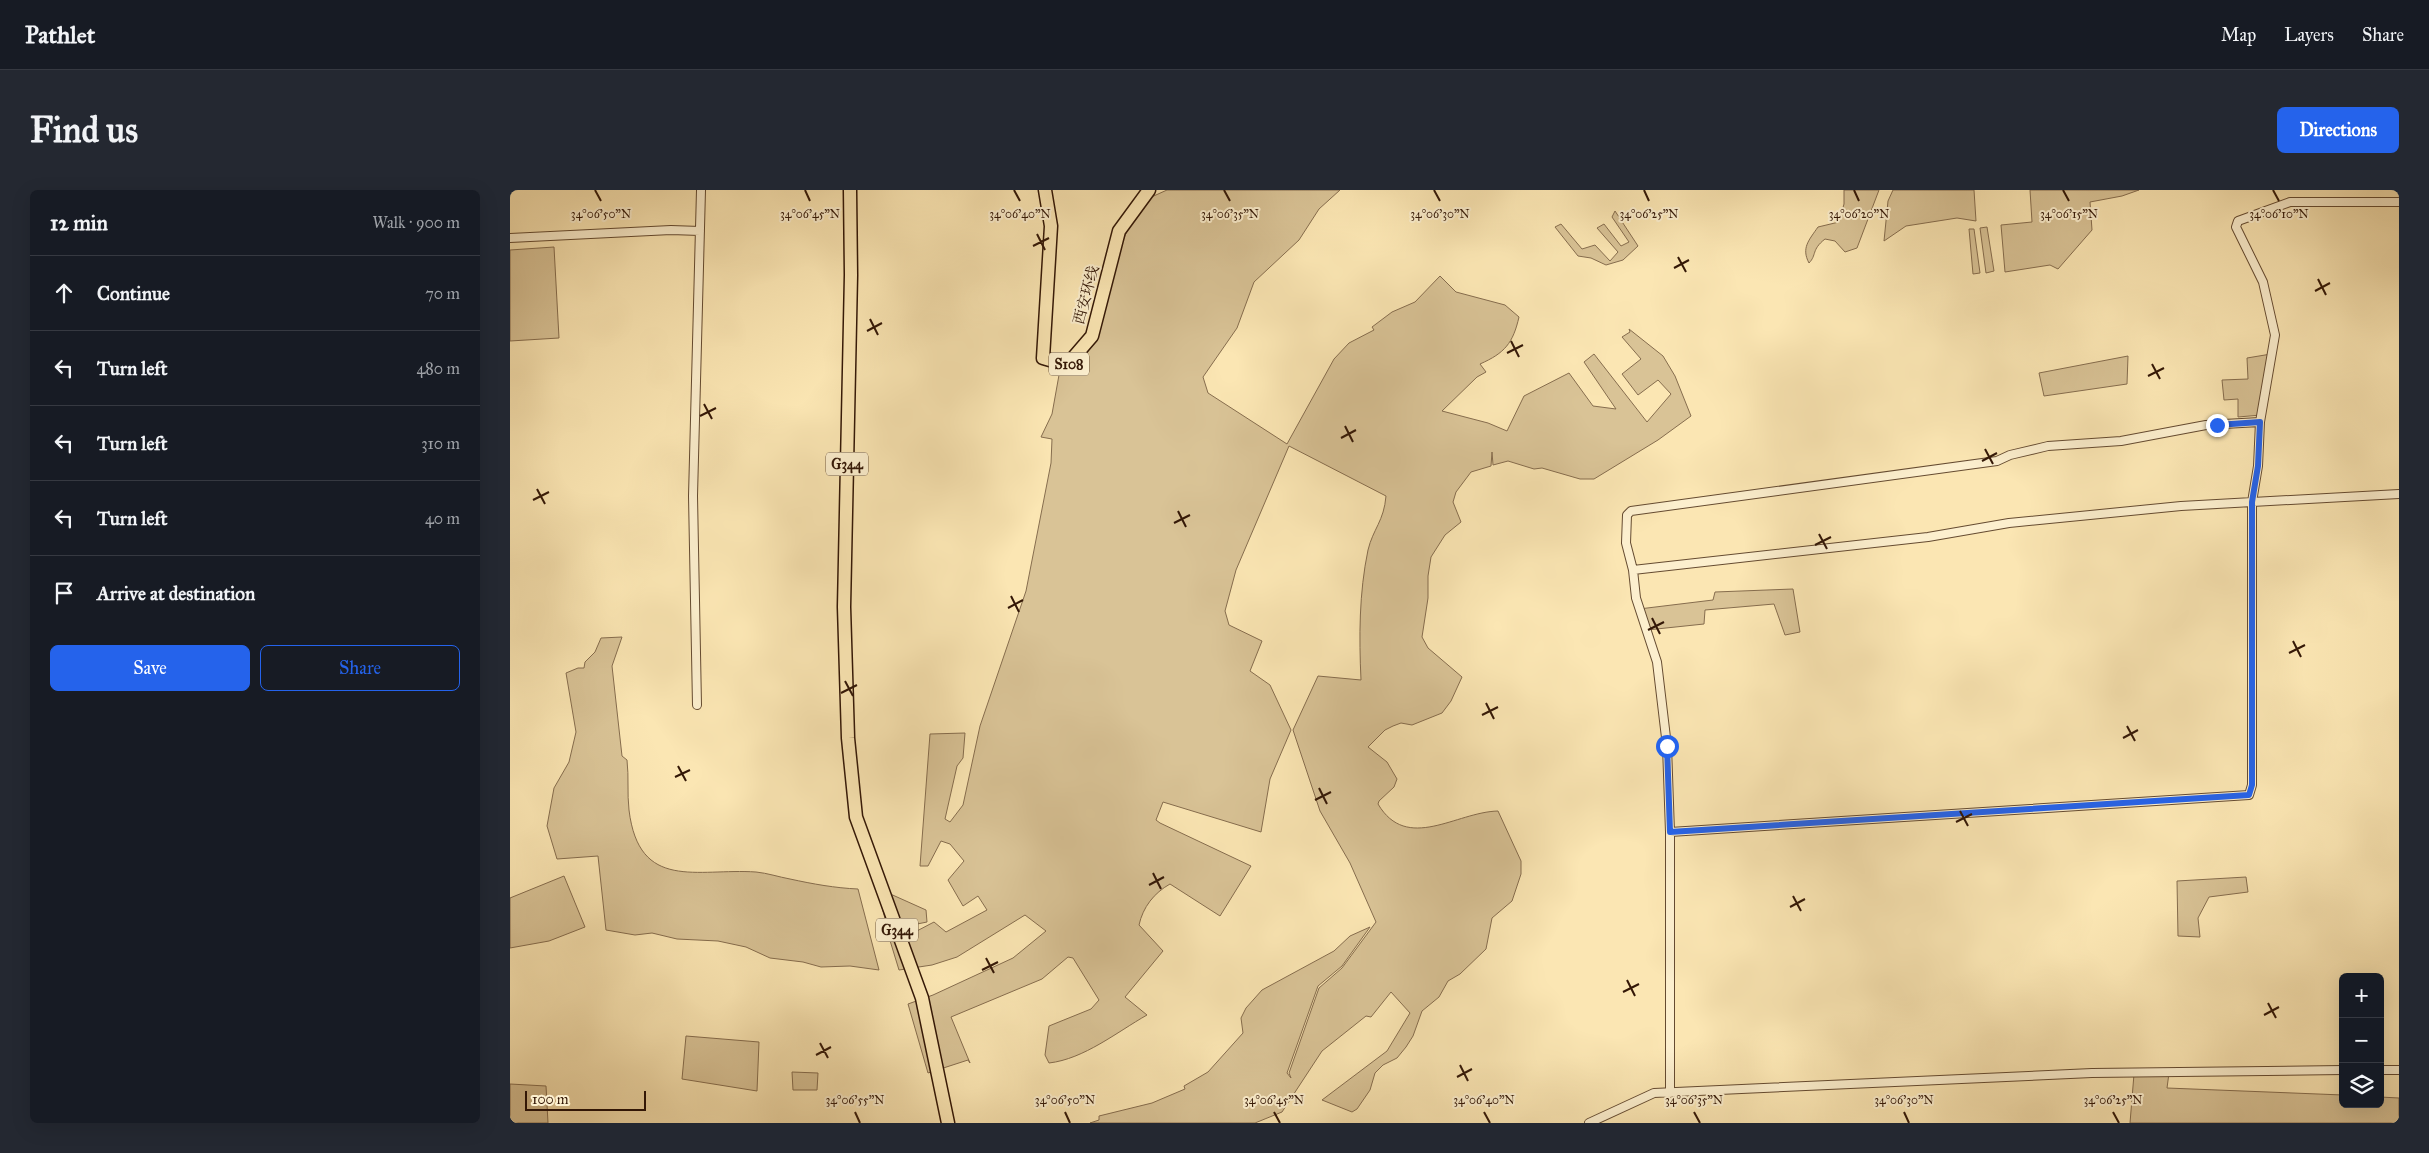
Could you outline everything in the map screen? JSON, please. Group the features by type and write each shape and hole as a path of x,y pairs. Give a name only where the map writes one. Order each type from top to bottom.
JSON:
{"main road":[{"name":"G344","path":"850,190 851,285 844,608 848,738 856,817 922,998 948,1123"},
{"name":"西安环线","path":"1045,190 1051,226 1043,358 1068,365 1092,336 1119,231 1149,190"}],"street":[{"path":"697,705 693,496 701,190"},
{"path":"1670,832 2249,795 2252,785 2252,502 2258,466 2260,422 2275,335 2263,282 2236,227 2238,221 2290,202 2399,202"},
{"path":"510,238 700,231"},
{"path":"1670,1093 1670,832 1667,746 1657,662 1636,598 1633,570 1626,543 1627,515 1631,511 1997,462 2010,456 2048,446 2121,441 2206,425 2260,422"},
{"path":"1633,570 1928,537 2010,523 2181,506 2399,494"},
{"path":"1589,1123 1654,1093 2092,1073 2339,1070"},
{"path":"2384,1070 2399,1070"}],"shaded area":[{"path":"1167,190 1340,190 1319,209 1299,240 1254,282 1237,328 1203,377 1208,393 1287,444 1334,359 1349,343 1374,330 1372,327 1392,312 1415,302 1440,276 1456,292 1505,305 1519,317 1514,334 1507,346 1496,356 1480,364 1486,372 1477,377 1442,411 1488,423 1507,431 1524,396 1569,373 1593,406 1616,409 1584,362 1594,354 1647,422 1671,394 1658,380 1638,395 1622,374 1641,359 1622,337 1630,332 1629,329 1663,356 1675,376 1691,416 1658,440 1594,479 1580,479 1508,461 1493,465 1492,452 1491,466 1471,472 1456,492 1453,502 1461,522 1445,535 1431,557 1428,576 1428,598 1422,637 1428,648 1462,677 1451,701 1442,713 1412,725 1401,723 1393,726 1385,730 1368,747 1387,762 1397,779 1394,787 1378,804 1390,818 1403,826 1418,828 1498,811 1521,861 1521,874 1512,901 1492,918 1486,949 1460,974 1448,981 1439,997 1422,1011 1413,1036 1406,1047 1397,1058 1383,1065 1375,1073 1370,1090 1357,1109 1352,1112 1322,1100 1387,1051 1410,1013 1391,992 1371,1017 1366,1016 1322,1051 1282,1112 1255,1123 1090,1123 1099,1120 1099,1116 1152,1103 1185,1089 1184,1086 1208,1072 1243,1033 1241,1018 1246,1008 1262,990 1334,951 1350,936 1370,927 1342,966 1318,986 1287,1073 1291,1078 1289,1073 1319,988 1342,968 1376,922 1350,863 1320,811 1293,730 1318,676 1361,680 1360,615 1365,566 1370,543 1381,519 1386,496 1289,446 1236,570 1225,611 1229,625 1262,641 1250,671 1270,685 1291,730 1270,779 1261,832 1163,802 1156,820 1160,823 1251,866 1220,916 1170,884 1150,901 1143,912 1139,925 1163,951 1125,997 1147,1015 1087,1051 1049,1063 1045,1055 1049,1026 1091,1009 1099,1000 1073,958 1068,957 1042,979 951,1017 970,1063 968,1060 928,1073 908,1004 933,995 1013,958 1046,931 1025,915 957,957 932,965 899,970 888,934 913,933 934,922 946,932 987,910 978,896 963,906 948,880 964,861 950,844 941,841 928,866 920,866 930,734 965,733 963,758 957,766 945,819 950,822 963,805 980,726 1026,591 1051,463 1052,439 1041,437 1052,414 1059,375 1073,372 1086,358 1109,276 1134,213 1147,199"},
{"path":"1844,190 1879,190 1857,248 1845,252 1835,241 1825,239 1816,249 1809,263 1806,253 1807,244 1818,227 1839,222 1844,204"},
{"path":"1893,190 1974,190 1976,221 1957,218 1906,226 1884,241 1888,201"},
{"path":"2030,190 2139,190 2122,196 2090,202 2092,230 2058,269 2050,265 2005,272 2001,225 2032,222"},
{"path":"1615,211 1638,246 1623,260 1606,265 1591,258 1578,256 1555,227 1561,224 1582,249 1595,245 1610,261 1618,252 1597,228 1604,224 1621,246 1629,242 1612,217"},
{"path":"1987,227 1994,271 1986,273 1980,228"},
{"path":"1969,229 1974,229 1980,273 1973,274"},
{"path":"554,247 559,338 510,341 510,250"},
{"path":"2271,354 2261,415 2238,417 2238,399 2224,400 2222,380 2248,379 2247,358"},
{"path":"2128,356 2127,384 2044,396 2039,373"},
{"path":"1793,589 1800,632 1785,635 1774,604 1705,610 1704,624 1647,630 1639,609 1713,600 1715,592"},
{"path":"622,637 612,666 622,756 627,760 629,810 635,836 645,854 658,865 674,870 693,872 756,872 816,884 858,889 879,970 850,966 821,967 803,962 770,958 746,947 718,941 677,939 652,933 635,935 606,930 598,856 557,859 547,826 554,788 569,762 576,732 566,673 578,668 584,668 585,662 595,652 601,638"},
{"path":"564,876 585,927 549,941 510,948 510,898"},
{"path":"2246,877 2248,892 2209,897 2198,918 2200,937 2178,936 2177,881"},
{"path":"877,888 926,910 927,922 888,930"},
{"path":"686,1036 759,1042 757,1091 682,1079"},
{"path":"792,1072 818,1073 817,1090 793,1090"},
{"path":"2169,1073 2167,1088 2339,1095 2339,1108 2384,1108 2384,1097 2399,1098 2399,1123 2130,1123 2134,1074"},
{"path":"510,1084 546,1086 548,1123 510,1123"}],"route":[{"path":"1667,746 1670,832 2249,795 2252,785 2252,502 2258,466 2257,450 2260,422 2217,425"}]}
